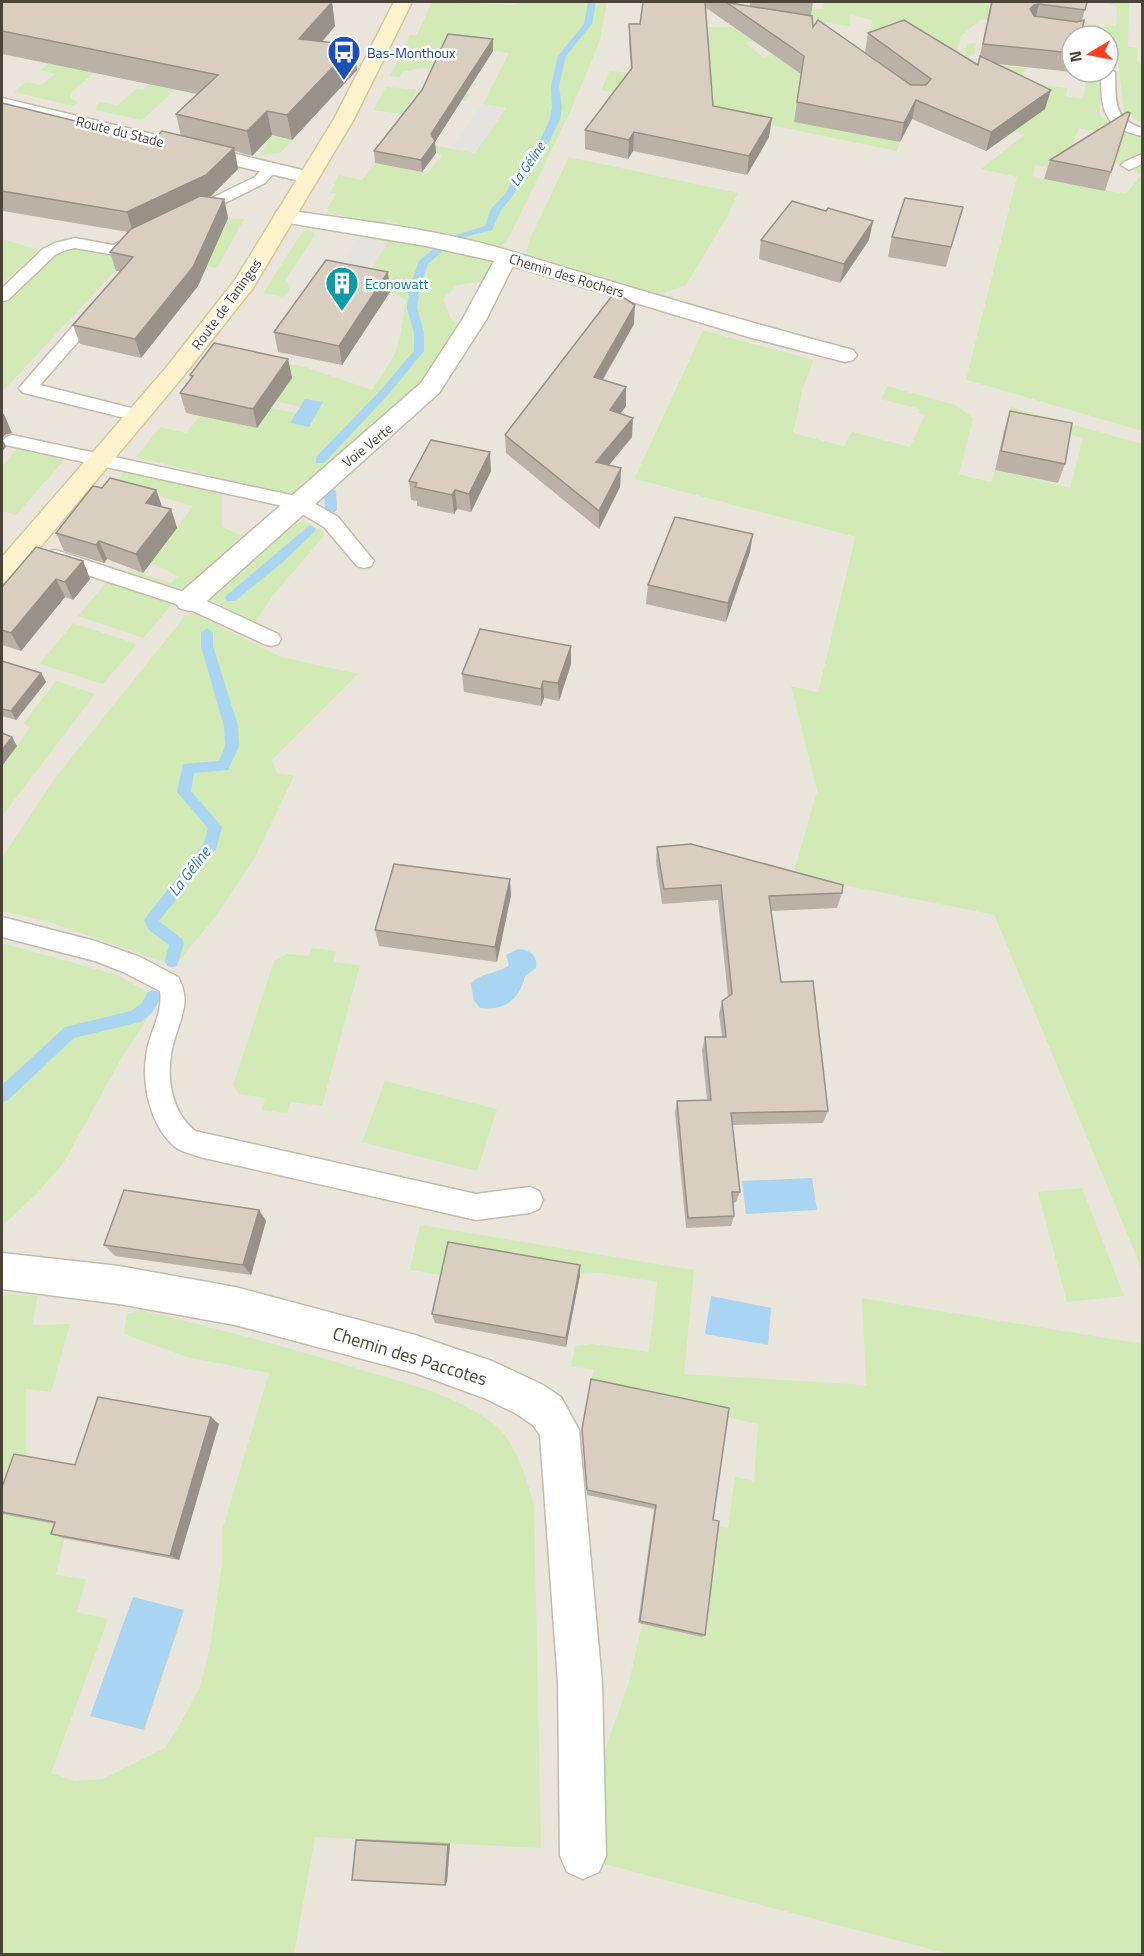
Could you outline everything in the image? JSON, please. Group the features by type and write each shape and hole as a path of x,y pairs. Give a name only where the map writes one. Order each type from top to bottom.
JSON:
{"main road":[{"name":"Route de Taninges","path":"2,574 96,460 180,366 245,283 344,119 403,2"}],"street":[{"name":"Route du Stade","path":"2,104 308,177"},
{"name":"Chemin des Rochers","path":"285,216 455,244 507,257 752,332 845,355"},
{"name":"Voie Verte","path":"189,601 430,388 474,320 507,257"},
{"name":"Chemin des Paccotes","path":"2,1271 119,1285 235,1306 415,1354 492,1381 529,1399 547,1412 559,1430 570,1550 580,1683 583,1856"}],"lane":[{"path":"1108,84 1109,109 1112,115 1126,127 1143,132"},
{"path":"179,220 260,180 270,168"},
{"path":"2,296 49,252 60,246 75,243 115,250 160,228"},
{"path":"108,296 28,388 137,415"},
{"path":"12,441 96,460 121,462 298,503 331,522 364,561"},
{"path":"23,549 189,601 271,639"},
{"path":"2,927 122,959 168,983 173,992 160,1050 158,1079 163,1106 171,1122 184,1139 200,1145 476,1207 530,1200"}],"shaded area":[{"path":"2,2 1142,2 1142,265 966,380 1142,431 1142,519 792,433 803,388 814,360 703,330 634,479 855,537 818,692 792,686 817,791 794,875 994,915 1142,1270 1142,1954 19,1954 2,1427 38,1297 2,1293"},
{"path":"483,104 506,108 475,153 451,148"},
{"path":"357,237 388,243 362,284 330,278"}],"green space":[{"path":"432,2 516,5 518,2 607,2 600,40 571,110 506,243 500,247 398,227 400,224 388,221 385,225 334,214 328,212 327,209 336,194 330,193 339,175 362,180 375,163 428,173 442,155 436,153 433,147 394,138 475,153 506,108 483,104 509,53 480,49 439,56 424,55 422,60 437,62 433,69 420,68 403,72 400,77 390,76 410,35 417,35"},
{"path":"748,2 771,2 772,6 823,9 824,2 1050,2 1045,28 981,19 960,37 953,68 963,61 967,44 976,43 974,56 970,55 969,61 1025,68 1023,77 1029,79 1028,83 1067,88 1066,96 1083,99 1086,84 1099,84 1100,116 1126,134 1142,138 1142,153 1122,165 1087,158 1097,132 1079,128 1068,157 1058,169 1035,165 1033,177 1126,194 1141,175 1134,169 1142,165 1142,431 966,380 1017,177 981,169 1024,135 976,115 871,43 866,39 873,20 850,15 849,26 761,14 749,6"},
{"path":"1106,2 1129,2 1128,47 1138,48 1137,61 1142,67 1142,123 1124,113 1120,78 1120,24 1116,24 1117,7"},
{"path":"90,6 352,52 327,100 266,87 258,95 238,90 230,98 243,102 232,113 236,114 229,120 188,110 221,78 269,85 296,48 217,38 205,52 190,50 177,88 142,120 95,110 99,102 118,105 136,89 143,90 175,58 123,47 72,92 70,98 78,102 74,106 14,92 26,82 42,85 55,74 41,70 55,56 69,59 82,48 69,44 105,20 79,15"},
{"path":"704,27 732,27 747,37 762,32 767,35 745,43 763,57 773,54 802,67 799,93 827,128 900,142 897,151 601,90 610,70 708,90"},
{"path":"386,87 470,94 466,101 416,92 402,114 373,110"},
{"path":"272,136 292,140 280,153 258,155 268,145 264,143"},
{"path":"569,157 738,193 724,222 686,285 660,294 526,255 530,239"},
{"path":"228,218 244,219 217,268 207,266"},
{"path":"303,231 314,232 315,235 285,280 289,291 284,297 263,293"},
{"path":"360,232 479,257 495,265 487,281 457,285 443,299 450,317 461,329 432,371 405,401 297,492 283,493 136,457 160,427 186,433 200,416 257,428 271,408 297,413 291,423 309,426 305,399 301,407 264,399 222,350 305,367 372,390 395,354 406,300 390,292 360,286 387,242 357,237"},
{"path":"2,239 39,250 2,284"},
{"path":"87,249 126,259 2,392 2,304 56,255"},
{"path":"703,330 814,360 803,388 793,433 844,446 852,432 910,447 925,415 919,413 920,409 881,399 887,386 955,405 973,418 959,474 991,482 995,470 1070,488 1083,438 1031,426 1010,415 1011,407 1142,444 1142,1270 994,915 793,875 817,791 791,686 818,692 855,537 634,479"},
{"path":"17,449 42,455 44,452 64,460 16,515 2,511 2,467"},
{"path":"124,472 222,493 222,527 243,536 186,587 174,588 128,574 129,569 171,583 178,576 152,563 152,549 160,551 193,506 137,490 105,494"},
{"path":"304,521 321,530 324,536 274,594 254,624 210,599 292,524"},
{"path":"107,582 173,603 143,638 78,616"},
{"path":"195,614 281,657 358,674 272,760 277,773 294,776 255,857 216,916 175,966 46,921 2,911 2,858 58,774 186,615"},
{"path":"73,623 137,644 103,684 40,664"},
{"path":"56,681 95,694 2,816 2,766 31,727 23,724"},
{"path":"2,943 117,975 160,999 122,1057 64,1162 39,1191 2,1226"},
{"path":"312,948 336,951 333,962 360,965 322,1106 291,1102 287,1113 262,1110 265,1098 239,1094 233,1085 274,961 287,954 309,956"},
{"path":"385,1081 497,1109 477,1171 362,1142"},
{"path":"1082,1188 1124,1296 1067,1302 1038,1192"},
{"path":"420,1225 694,1270 684,1374 866,1385 862,1298 1142,1344 1142,1954 949,1954 604,1864 597,1773 629,1682 642,1624 701,1637 716,1525 728,1528 735,1477 754,1481 758,1424 590,1386 594,1369 571,1367 575,1346 593,1344 649,1352 657,1282 601,1273 446,1276 410,1270"},
{"path":"2,1293 38,1296 32,1325 70,1324 51,1392 26,1389 26,1460 67,1527 56,1575 86,1579 77,1612 108,1619 51,1773 75,1781 103,1779 165,1748 180,1724 200,1687 210,1647 222,1565 222,1531 269,1373 187,1357 124,1334 127,1314 140,1310 281,1346 416,1386 466,1406 495,1425 509,1441 520,1462 534,1506 541,1848 315,1837 294,1954 2,1954"}],"water":[{"path":"305,399 323,402 309,427 290,423"},
{"path":"518,949 532,954 536,960 536,968 525,976 519,992 510,1002 497,1008 480,1008 474,1001 471,984 480,977 509,965 506,955"},
{"path":"812,1178 817,1210 746,1214 742,1181"},
{"path":"711,1296 771,1308 768,1345 705,1334"},
{"path":"133,1597 184,1610 144,1730 90,1716"}],"building":[{"path":"2,2 332,2 299,39 354,45 287,115 267,111 247,131 176,114 218,75 2,31"},
{"path":"643,2 705,2 713,106 772,118 749,156 634,132 629,140 585,130 632,68 629,24 640,24"},
{"path":"726,2 812,16 813,27 818,20 911,85 926,85 931,79 868,33 904,20 978,65 980,56 1051,90 991,132 916,100 904,123 797,102 804,56"},
{"path":"992,2 1087,2 1085,10 1039,4 1030,9 1034,16 1077,22 1084,20 1083,24 1060,24 1060,52 983,44"},
{"path":"448,34 493,39 431,134 435,141 421,160 374,151 422,90"},
{"path":"2,103 153,140 162,131 234,148 206,175 127,212 2,191"},
{"path":"1127,112 1130,113 1111,172 1050,160"},
{"path":"200,196 224,199 193,267 135,339 73,325 133,257 110,252 131,229"},
{"path":"905,198 963,207 951,247 892,237"},
{"path":"792,201 826,211 828,208 873,221 844,264 761,240"},
{"path":"326,260 388,272 339,346 274,332"},
{"path":"615,292 635,305 594,377 626,387 610,410 633,418 596,462 621,468 599,511 505,435"},
{"path":"214,343 288,359 253,409 180,393 193,376 190,375"},
{"path":"1010,411 1072,423 1065,464 1001,451"},
{"path":"431,440 490,452 469,494 455,490 452,495 415,487 417,483 409,481"},
{"path":"110,478 156,490 146,503 171,509 136,554 99,541 96,545 56,533 93,486 102,488"},
{"path":"675,517 753,534 728,603 648,585"},
{"path":"36,547 83,561 65,582 56,579 11,633 2,630 2,587"},
{"path":"480,629 571,646 558,683 543,681 541,689 462,674"},
{"path":"2,661 41,673 11,711 2,709"},
{"path":"2,733 12,737 2,750"},
{"path":"691,844 843,885 842,893 769,896 781,982 813,981 828,1111 731,1113 740,1192 732,1192 734,1216 688,1218 677,1101 711,1100 705,1037 726,1037 722,1001 732,994 721,885 664,889 657,847"},
{"path":"394,864 510,879 495,947 375,930"},
{"path":"124,1190 259,1210 243,1265 104,1245"},
{"path":"448,1242 580,1265 566,1338 432,1314"},
{"path":"591,1379 729,1408 713,1520 719,1521 705,1635 640,1621 656,1505 587,1490 582,1429"},
{"path":"98,1397 211,1417 170,1556 51,1534 55,1522 2,1512 2,1487 14,1454 75,1465"},
{"path":"356,1840 448,1845 445,1885 352,1880"}],"waterway":[{"name":"La Géline","path":"457,238 489,228 496,209 509,195 528,162 544,142 555,119 557,107 555,86 562,56 588,24 592,2"},
{"name":"La Géline","path":"320,460 383,394 419,351 419,333 412,308 415,286 423,263 442,247"},
{"name":"La Géline","path":"330,491 331,510"},
{"name":"La Géline","path":"231,598 279,559 310,529"},
{"name":"La Géline","path":"172,961 177,943 154,926 151,920 211,845 215,827 184,792 188,768 223,766 232,746 231,726 207,646 207,633"},
{"name":"La Géline","path":"2,1095 70,1032 135,1017 147,1008 153,997"}],"place":[{"name":"Bas-Monthoux","path":"344,81"},
{"name":"Econowatt","path":"342,312"}]}
